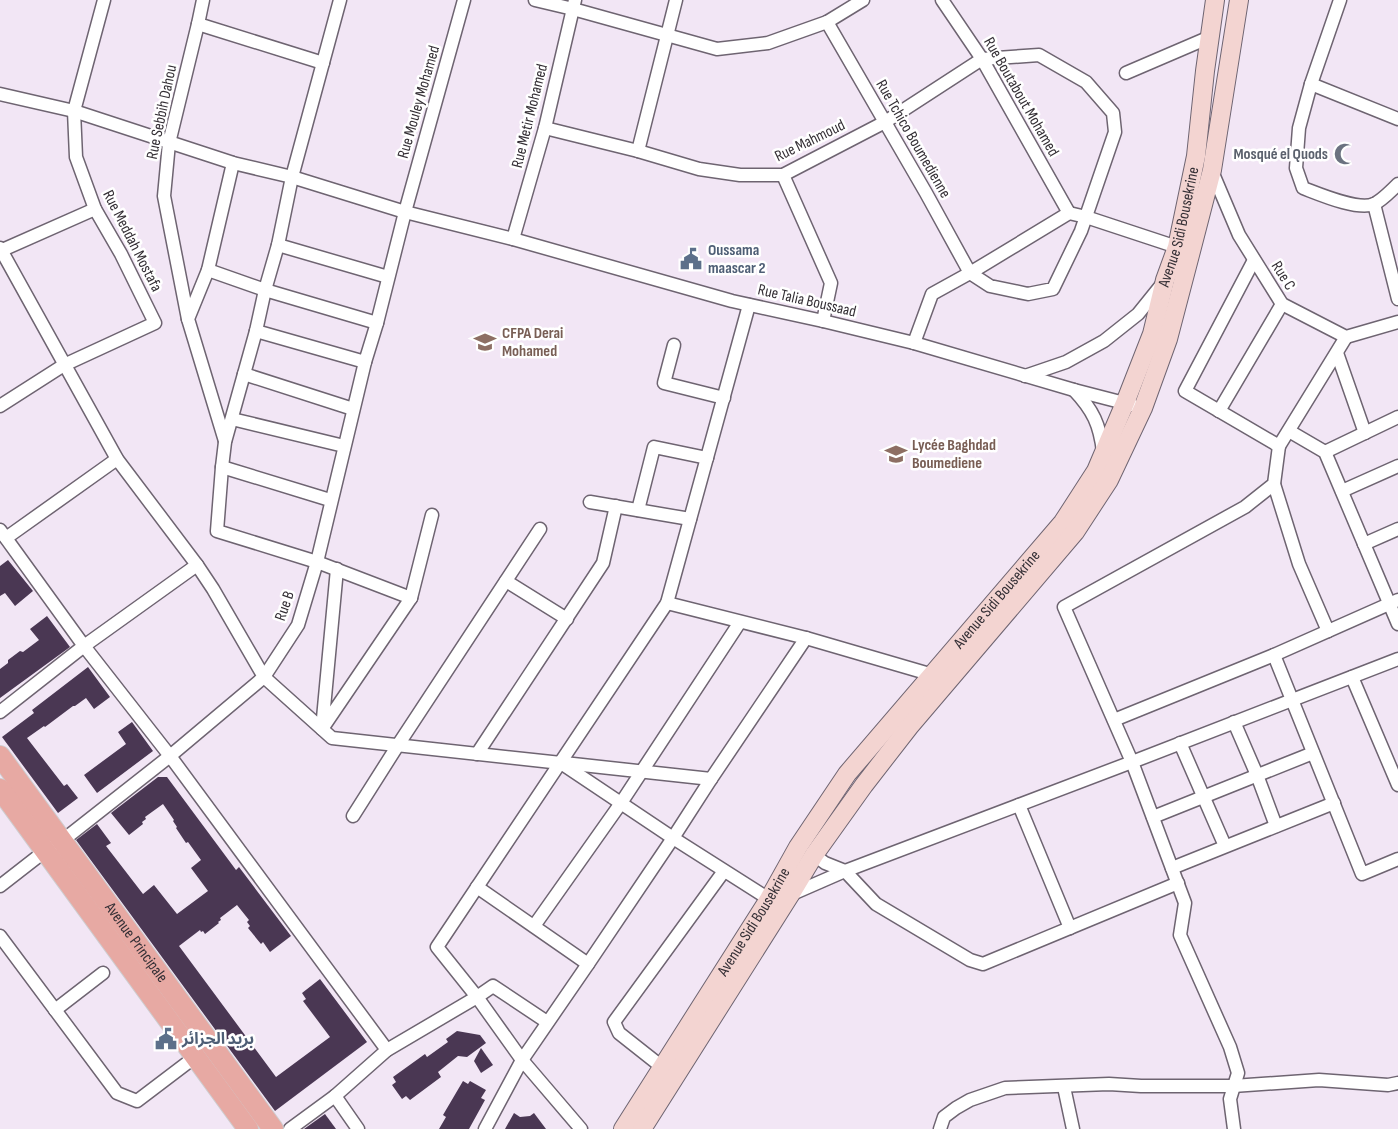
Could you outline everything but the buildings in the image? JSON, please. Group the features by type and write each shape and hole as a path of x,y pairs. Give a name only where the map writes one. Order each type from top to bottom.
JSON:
{"main road":[{"name":"Avenue Sidi Bousekrine","path":"623,1129 769,899 798,847 848,774 1063,522 1096,471 1152,334 1165,280 1177,247 1196,156 1215,0"},
{"path":"642,1129 814,855 864,785 909,727 1075,532 1109,480 1143,408 1168,339 1212,170 1239,0"},
{"name":"Avenue Principale","path":"0,756 273,1129"},
{"name":"Avenue Principale","path":"0,789 246,1128"}],"street":[{"name":"Rue Meddah Mostafa","path":"0,406 64,365 155,323 121,254 95,209 76,156 74,111 104,0"},
{"name":"Rue Sebbih Dahou","path":"203,0 169,143 164,196 188,319 225,442"},
{"path":"340,0 292,177 278,245 256,331 225,442 217,530 337,569 411,598"},
{"name":"Rue Mouley Mohamed","path":"405,212 464,0"},
{"path":"535,0 574,4 667,36 717,49 768,43 827,22 863,0"},
{"path":"638,151 676,0"},
{"name":"Rue Boutabout Mohamed","path":"942,0 982,59 1069,213"},
{"path":"1340,0 1310,84 1299,128 1296,168 1303,188 1325,197 1357,206 1374,204 1398,184"},
{"name":"Rue Metir Mohamed","path":"513,239 545,128 574,4"},
{"name":"Rue Tchico Boumedienne","path":"827,22 970,273"},
{"path":"198,24 324,62"},
{"path":"1126,73 1210,37"},
{"path":"970,273 990,286 1028,294 1053,289 1081,231 1115,132 1113,113 1086,82 1039,55 982,59"},
{"name":"Rue Mahmoud","path":"545,128 707,170 740,175 783,176 885,122 982,59"},
{"path":"1310,84 1398,119"},
{"name":"Rue Talia Boussaad","path":"0,94 74,111 233,163 292,177 405,212 513,239 749,305 914,343 1074,390 1143,408"},
{"name":"Rue C","path":"1196,156 1212,170 1239,235 1282,304 1346,337"},
{"path":"188,319 208,270 233,163"},
{"path":"783,176 831,283 823,321"},
{"path":"1374,204 1398,299"},
{"path":"95,209 0,250 117,459 213,589 264,677 332,738 711,779"},
{"name":"Rue B","path":"0,886 62,841 170,756 264,677 298,625 317,562 330,500 405,212"},
{"path":"914,343 932,294 1069,213 1177,247"},
{"path":"278,245 388,277"},
{"path":"1254,260 1185,391 1279,446"},
{"path":"208,270 265,290 377,323"},
{"path":"1025,376 1066,362 1104,342 1138,314 1165,280"},
{"path":"1219,412 1282,304"},
{"path":"581,1129 522,1060 477,997 437,947 668,603 749,305"},
{"path":"1328,631 1299,564 1274,484 1279,446 1346,337 1398,322"},
{"path":"256,331 365,362"},
{"path":"674,345 664,383 724,398"},
{"path":"1337,353 1365,433"},
{"path":"244,374 353,409"},
{"path":"1074,390 1087,404 1096,419 1101,436 1103,454"},
{"path":"1325,452 1398,417"},
{"path":"232,419 344,446"},
{"path":"1288,431 1325,452 1364,544 1394,602 1398,624"},
{"path":"638,510 654,447 707,458"},
{"path":"117,459 3,534 84,646 170,756 386,1050"},
{"path":"1342,491 1398,466"},
{"path":"222,467 330,500"},
{"path":"1234,1129 1230,1099 1238,1073 1230,1047 1180,935 1185,903 1132,762 1064,607 1245,507 1274,484"},
{"path":"590,502 690,519"},
{"path":"477,754 603,563 616,506"},
{"path":"322,729 411,598 432,515"},
{"path":"353,816 540,529"},
{"path":"1364,544 1398,529"},
{"path":"0,712 84,646 197,566"},
{"path":"322,729 337,569"},
{"path":"506,581 567,619"},
{"path":"1114,720 1274,655 1394,602"},
{"path":"668,603 806,638 933,675"},
{"path":"534,926 620,803 740,622"},
{"path":"485,1129 522,1060 806,638"},
{"path":"1274,655 1362,874 1398,859"},
{"path":"561,763 769,899 790,896 845,871 1398,659"},
{"path":"1352,676 1398,785"},
{"path":"1234,722 1276,826"},
{"path":"1180,743 1225,846"},
{"path":"1153,817 1313,753"},
{"path":"1172,868 1334,803"},
{"path":"1020,805 1070,928"},
{"path":"814,855 825,863 845,871 876,904 970,960 983,964 1178,883"},
{"path":"662,1067 619,1033 614,1022 724,870"},
{"path":"477,887 588,964"},
{"path":"0,936 117,1094 137,1101 195,1057"},
{"path":"55,1010 103,973"},
{"path":"290,1129 335,1096 386,1050 493,986 547,1022"},
{"path":"940,1129 944,1117 956,1108 987,1093 1005,1088 1109,1084 1233,1086 1320,1080 1388,1085 1398,1083"},
{"path":"1064,1087 1073,1129"},
{"path":"335,1096 358,1129"}],"place":[{"name":"Mosqué el Quods","path":"1345,154"},
{"name":"Oussama maascar 2","path":"691,259"},
{"name":"CFPA Derai Mohamed","path":"485,342"},
{"name":"Lycée Baghdad Boumediene","path":"896,454"},
{"name":"بريد الجزائر","path":"166,1039"}]}
